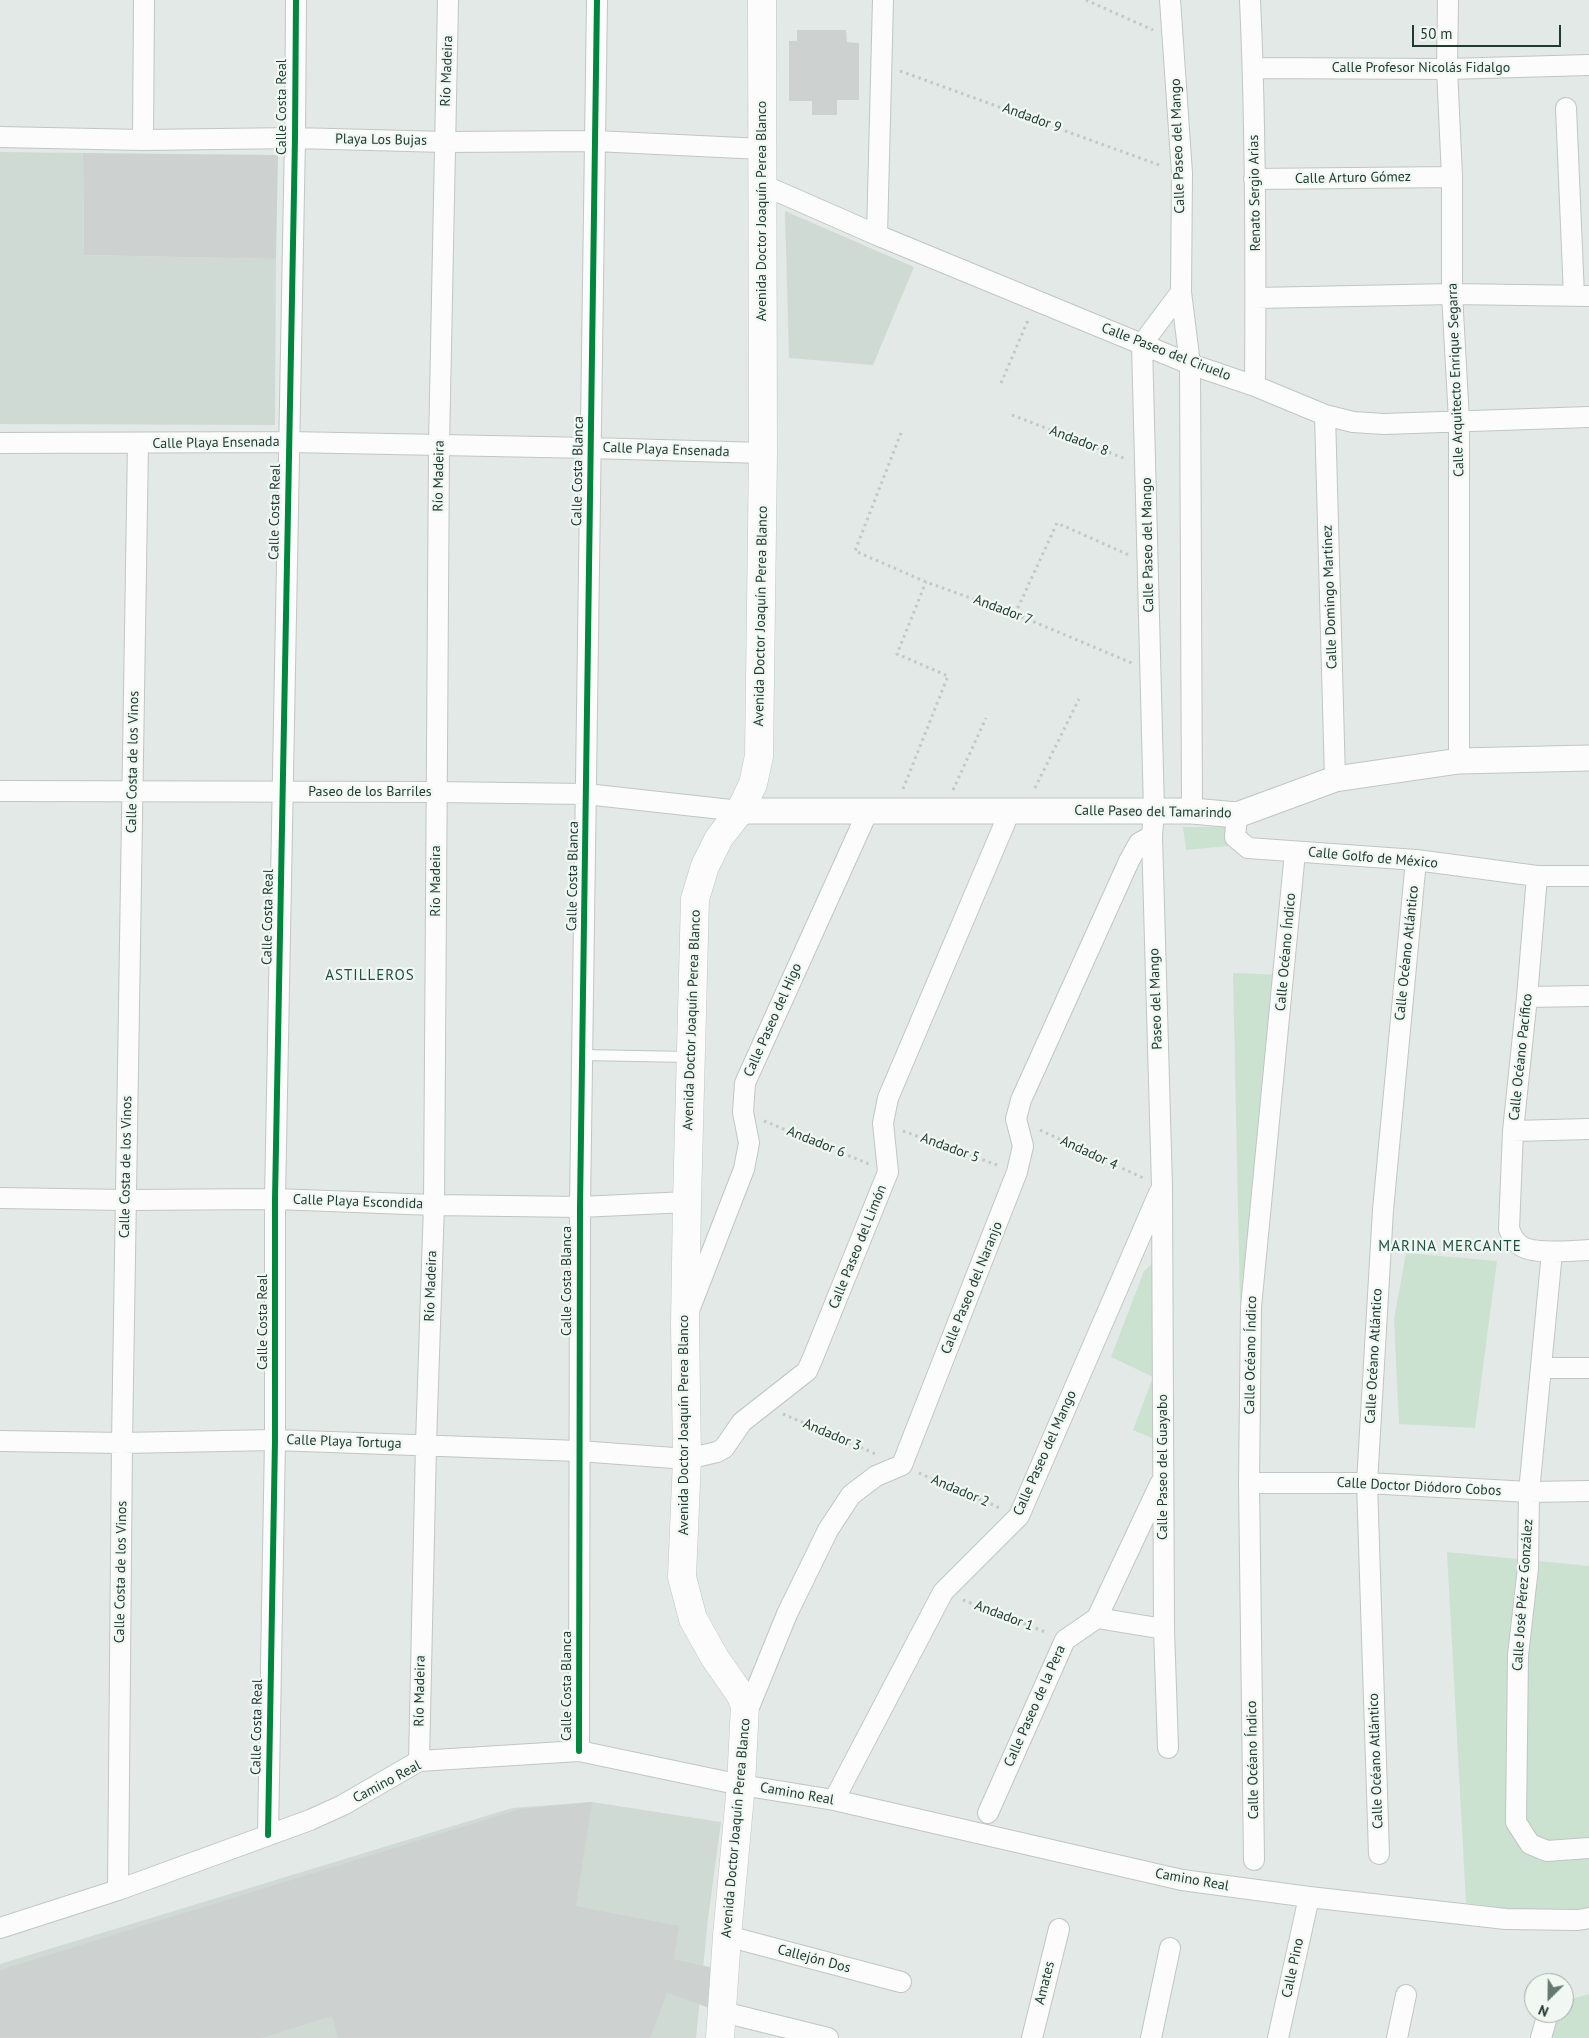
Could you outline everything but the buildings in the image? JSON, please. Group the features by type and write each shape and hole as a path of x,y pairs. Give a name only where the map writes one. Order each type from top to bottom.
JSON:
{"main road":[{"name":"Avenida Doctor Joaquín Perea Blanco","path":"722,2025 727,1936 741,1785 745,1705 740,1694 703,1639 693,1619 682,1577 687,1459 685,1322 687,1202 695,899 705,866 719,838 740,811 753,784 758,756 763,453 762,0"}],"street":[{"path":"142,140 144,0"},
{"name":"Calle Costa Real","path":"268,1835 275,1440 276,1199 296,0"},
{"name":"Río Madeira","path":"419,1761 426,1444 434,1205 439,446 448,0"},
{"name":"Calle Costa Blanca","path":"579,1751 580,1207 597,0"},
{"path":"877,235 883,0"},
{"name":"Calle Paseo del Mango","path":"1170,0 1182,173 1181,292 1190,364 1192,810"},
{"name":"Renato Sergio Arias","path":"1250,0 1253,68 1256,298 1255,386"},
{"name":"Calle Arquitecto Enrique Segarra","path":"1448,0 1447,69 1452,177 1452,294 1459,420 1459,761"},
{"name":"Calle Profesor Nicolás Fidalgo","path":"1253,68 1447,69 1589,65"},
{"path":"1256,298 1452,294 1582,296 1566,108"},
{"name":"Playa Los Bujas","path":"0,137 142,140 295,138 445,142 595,141 762,149"},
{"name":"Calle Arturo Gómez","path":"1254,179 1452,177"},
{"name":"Calle Paseo del Ciruelo","path":"763,185 1036,301 1190,364 1255,386 1325,415 1353,422 1384,424 1589,417"},
{"path":"1142,344 1181,292"},
{"name":"Calle Paseo del Mango","path":"1142,344 1154,811"},
{"name":"Calle Domingo Martínez","path":"1325,415 1335,779"},
{"name":"Calle Playa Ensenada","path":"0,442 138,444 289,442 763,453"},
{"name":"Calle Costa de los Vinos","path":"118,1890 122,1443 138,444"},
{"name":"Calle Paseo del Tamarindo","path":"740,811 1192,810 1237,815 1335,779 1459,761 1589,758"},
{"name":"Paseo de los Barriles","path":"0,791 586,794 740,811"},
{"name":"Calle Paseo del Higo","path":"685,1322 744,1169 749,1143 743,1112 745,1083 868,810"},
{"name":"Calle Paseo del Limón","path":"687,1459 717,1452 724,1448 742,1422 806,1371 888,1172 883,1123 888,1098 1017,810"},
{"name":"Paseo del Mango","path":"1154,811 1152,836 1162,1186"},
{"name":"Calle Golfo de México","path":"1237,815 1234,837 1248,848 1416,860 1538,876 1589,876"},
{"path":"1016,1120 1025,1091 1129,861 1139,843 1152,836"},
{"name":"Calle Océano Índico","path":"1254,1860 1249,1483 1251,1307 1295,852"},
{"name":"Calle Océano Atlántico","path":"1378,1854 1367,1483 1383,1210 1416,860"},
{"name":"Calle Océano Pacífico","path":"1538,876 1513,1132 1509,1229 1513,1238 1524,1248 1552,1252"},
{"path":"1527,997 1589,996"},
{"name":"Calle Paseo del Naranjo","path":"902,1465 1017,1172 1023,1146 1016,1120"},
{"path":"1513,1132 1589,1130"},
{"name":"Calle Paseo del Mango","path":"834,1800 943,1592 1019,1516 1162,1186"},
{"name":"Calle Paseo del Guayabo","path":"1162,1186 1164,1629 1168,1748"},
{"name":"Calle Playa Escondida","path":"0,1198 126,1200 276,1199 434,1205 580,1207 687,1202"},
{"path":"1552,1252 1589,1250"},
{"name":"Calle José Pérez González","path":"1552,1252 1529,1492 1528,1568 1518,1655 1516,1822 1530,1844 1547,1851 1589,1848"},
{"path":"1541,1368 1589,1368"},
{"name":"Calle Playa Tortuga","path":"0,1441 122,1443 275,1440 579,1451 687,1459"},
{"path":"745,1717 787,1614 828,1530 851,1495 876,1476 902,1465"},
{"path":"1163,1477 1097,1618 1164,1629"},
{"name":"Calle Doctor Diódoro Cobos","path":"1249,1483 1367,1483 1529,1492 1589,1491"},
{"name":"Calle Paseo de la Pera","path":"988,1813 1065,1640 1097,1618"},
{"name":"Camino Real","path":"0,1928 118,1890 310,1820 343,1805 419,1761 579,1751 741,1785 834,1800 1182,1880 1308,1897 1506,1919 1578,1920 1589,1918"},
{"name":"Calle Pino","path":"1278,2038 1308,1897"},
{"name":"Amates","path":"1032,2038 1059,1929"},
{"name":"Callejón Dos","path":"727,1936 901,1982"},
{"path":"1151,2038 1170,1948"},
{"path":"1397,2038 1406,1995"},
{"path":"722,2025 828,2038"}],"lane":[{"path":"583,1055 690,1057"}],"path":[{"path":"1086,0 1174,39"},
{"path":"1002,383 1036,301"},
{"path":"1015,614 1057,523 1148,564"},
{"path":"894,811 948,676 897,654 926,582"},
{"path":"1017,810 1079,699"},
{"path":"944,810 986,718"}],"shaded area":[{"path":"0,152 83,153 84,255 276,259 275,425 0,424"},
{"path":"785,211 914,267 873,365 789,358"},
{"path":"592,1802 721,1822 708,1919 696,2038 0,2038 0,1964 512,1808"}],"green space":[{"path":"1183,827 1227,827 1229,846 1186,850"},
{"path":"1233,973 1290,975 1259,1302 1240,1303"},
{"path":"1406,1253 1497,1261 1475,1428 1399,1424 1394,1319"},
{"path":"1152,1264 1168,1289 1170,1446 1133,1430 1153,1377 1111,1357 1144,1271"},
{"path":"1447,1552 1589,1566 1589,1914 1574,1919 1466,1903"},
{"path":"1589,1994 1589,2038 1547,2038 1551,2023 1574,2023 1574,1998"}],"cycle path":[{"path":"268,1835 275,1440 275,1199 296,0"},
{"path":"579,1751 580,1207 597,0"}],"district":[{"name":"ASTILLEROS","path":"370,976"},
{"name":"MARINA MERCANTE","path":"1450,1247"}]}
